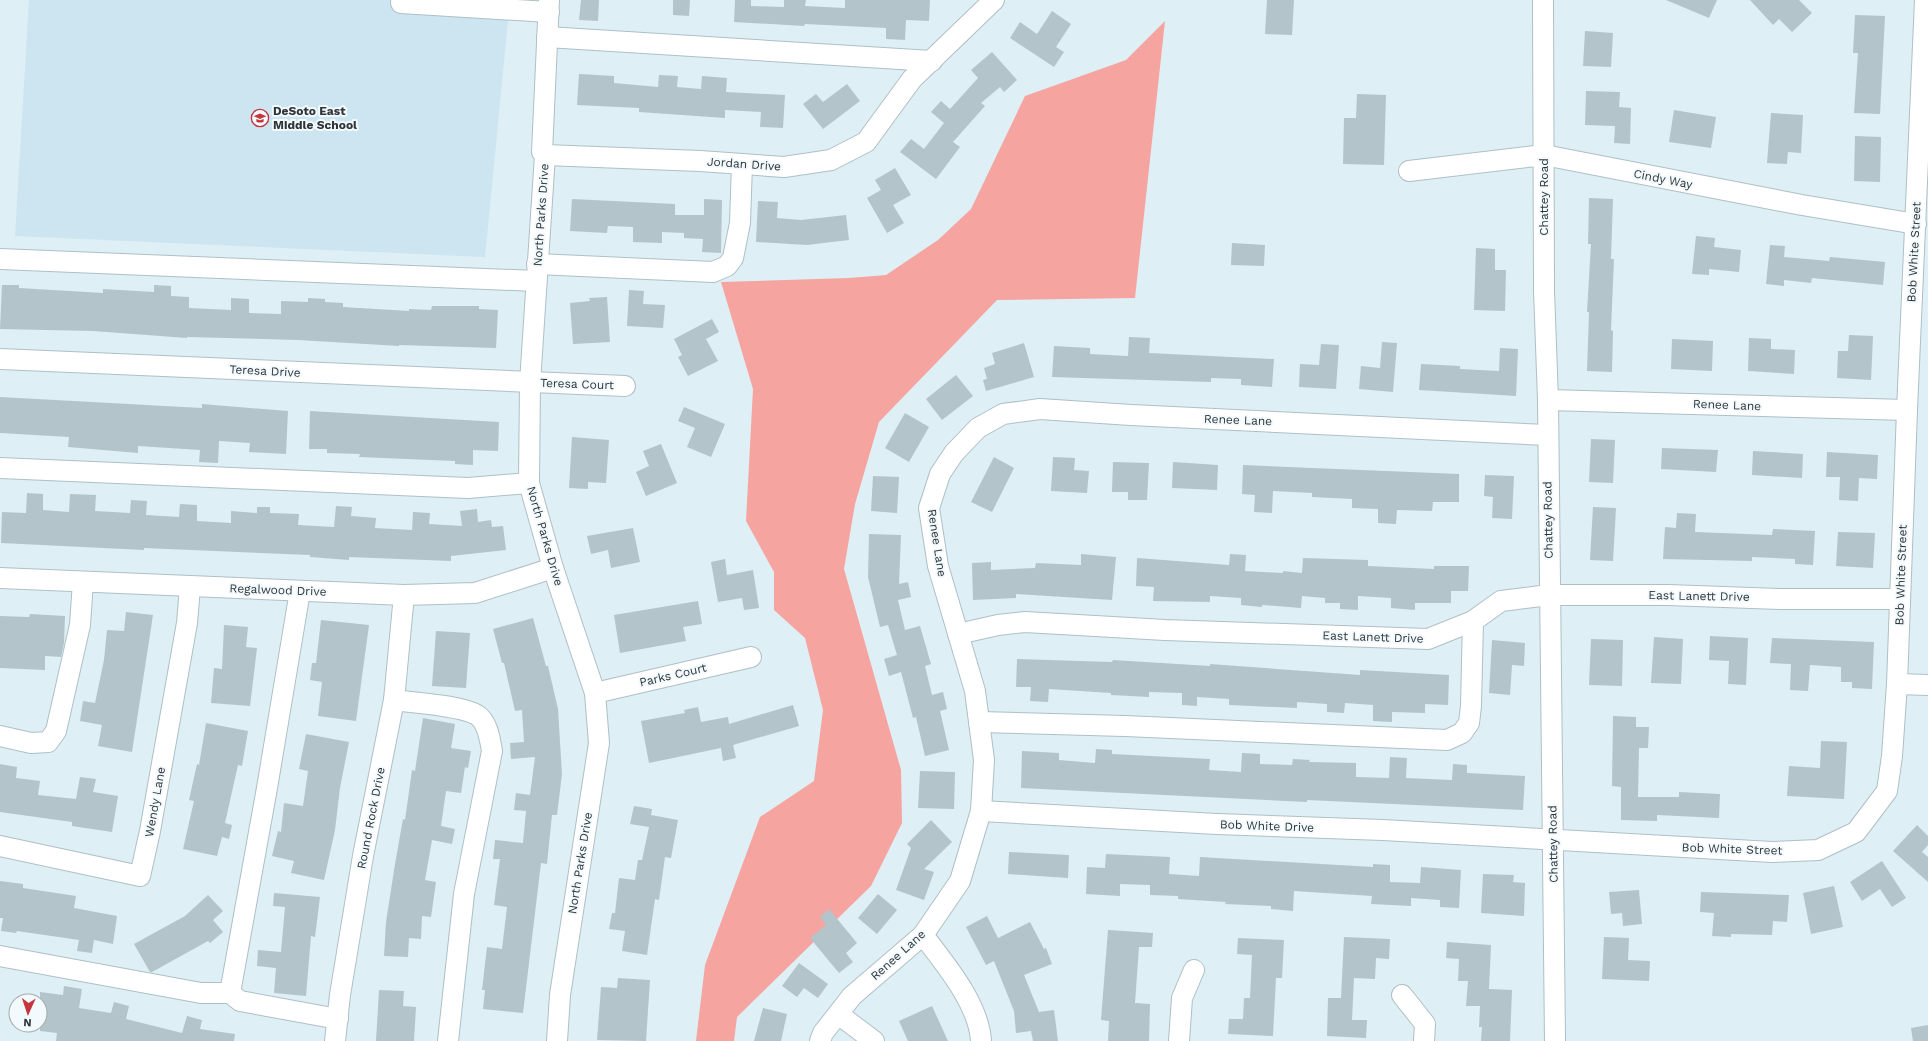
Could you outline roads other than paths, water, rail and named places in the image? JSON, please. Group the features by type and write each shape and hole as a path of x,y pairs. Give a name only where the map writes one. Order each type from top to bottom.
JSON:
{"street":[{"name":"Jordan Drive","path":"545,155 784,167 831,160 866,142 912,79 994,0"},
{"name":"Chattey Road","path":"1542,0 1544,291 1548,400 1547,435 1555,1041"},
{"name":"Bob White Street","path":"1553,840 1772,852 1818,850 1856,832 1887,791 1892,756 1897,684 1907,410 1925,69 1925,0"},
{"path":"401,3 549,6"},
{"name":"North Parks Drive","path":"549,6 542,152 545,155 530,382 529,483 553,568 595,693 599,743 560,995 557,1041"},
{"path":"547,37 932,61"},
{"name":"Cindy Way","path":"1409,171 1544,155 1802,205 1916,224"},
{"path":"0,259 537,272 713,272 727,266 733,258 740,224 742,164"},
{"name":"Teresa Drive","path":"0,359 530,382"},
{"name":"Teresa Court","path":"530,382 625,386"},
{"name":"Renee Lane","path":"1548,400 1907,410"},
{"name":"Renee Lane","path":"820,1041 823,1033 852,996 923,936 960,881 981,811 984,760 974,691 938,566 929,508 940,474 954,453 978,428 1003,414 1040,409 1131,415 1547,435"},
{"path":"0,468 468,488 529,483"},
{"name":"Regalwood Drive","path":"0,578 404,595 476,593 553,568"},
{"path":"0,736 31,743 48,742 56,731 80,625 83,582"},
{"name":"Wendy Lane","path":"0,846 140,876 185,631 190,587"},
{"path":"230,994 267,788 300,591"},
{"name":"Round Rock Drive","path":"335,1041 363,856 394,700 404,595"},
{"name":"East Lanett Drive","path":"958,634 998,625 1025,622 1165,630 1428,639 1473,621 1501,600 1549,595 1668,595 1900,599"},
{"path":"979,722 1125,726 1447,740 1462,733 1469,723 1471,706 1473,621"},
{"name":"Parks Court","path":"595,693 751,657"},
{"path":"1897,684 1928,685"},
{"path":"394,700 450,707 478,715 488,729 492,752 464,894 448,1041"},
{"name":"Bob White Drive","path":"981,811 1553,840"},
{"path":"923,936 957,980 980,1028 981,1041"},
{"path":"0,956 201,993 230,994 240,1002 338,1018"},
{"path":"1179,1041 1182,998 1194,970"},
{"path":"1402,995 1425,1024 1424,1041"},
{"path":"838,1014 874,1041"}],"place":[{"name":"DeSoto East Middle School","path":"260,118"}]}
